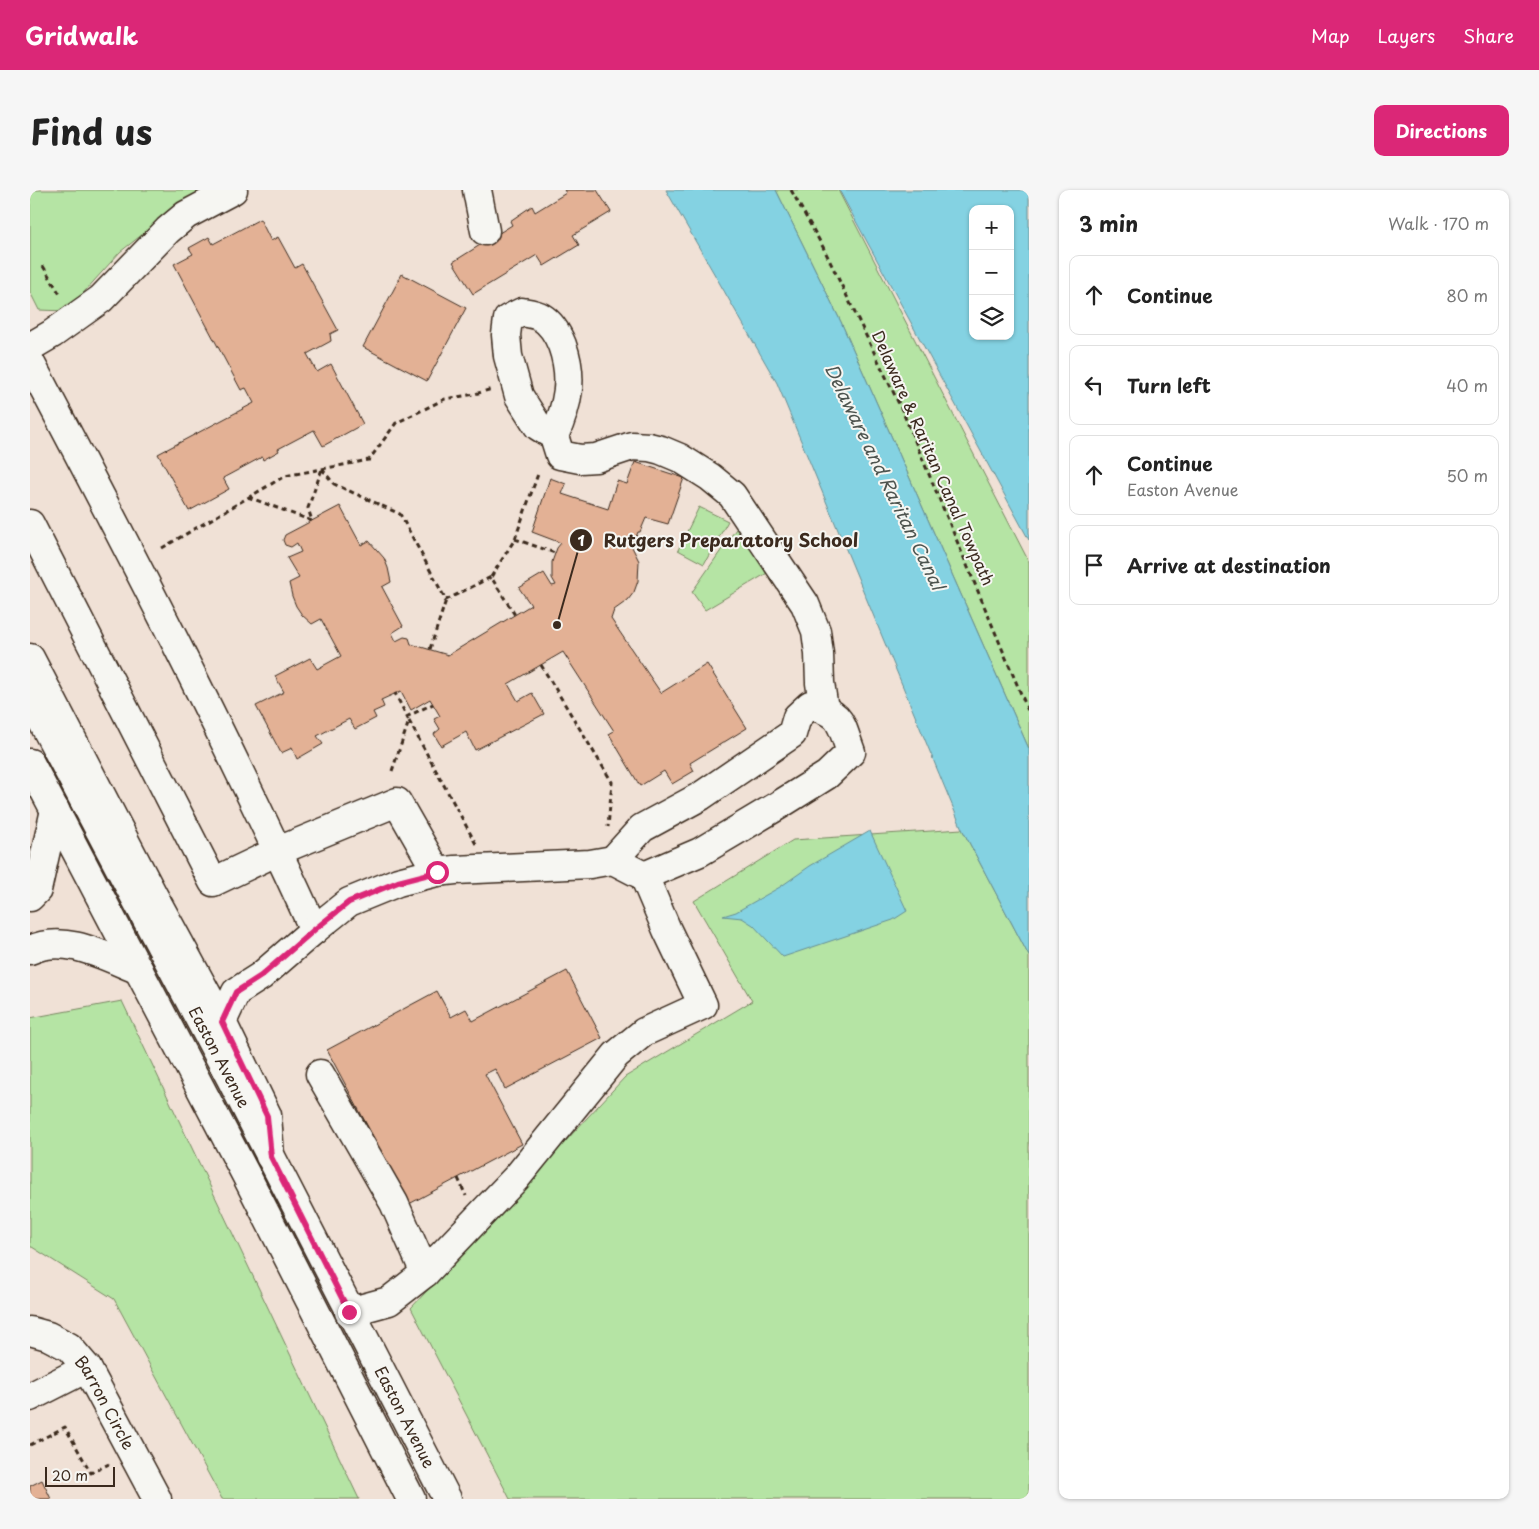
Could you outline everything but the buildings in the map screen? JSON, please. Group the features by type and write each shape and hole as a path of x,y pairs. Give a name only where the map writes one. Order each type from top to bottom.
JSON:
{"main road":[{"path":"30,346 52,334 101,299 168,230 186,216 233,190"},
{"path":"477,190 485,231"},
{"path":"30,362 39,402 134,560 278,851 314,930"},
{"path":"554,436 560,455 580,459 596,458 632,446 661,450 680,458 710,477 732,495 805,604 816,631 824,709"},
{"path":"30,524 213,882 278,851 398,802 437,872"},
{"path":"30,658 222,1022 267,1116 271,1157"},
{"name":"Easton Avenue","path":"30,698 271,1157 349,1312 447,1499"},
{"path":"613,860 642,828 700,796 792,734 797,717 810,705 824,709 838,718 851,752 827,775 700,852 644,876"},
{"name":"Easton Avenue","path":"30,762 241,1166 411,1499"},
{"path":"30,897 37,890 55,810"},
{"path":"222,1022 236,992 261,976 349,902 398,882 437,872 590,864 613,860 644,876 666,930 703,1005 644,1032 616,1055 517,1177 425,1273 389,1301 349,1312"},
{"path":"30,950 37,946 81,946 139,970"},
{"path":"320,1074 394,1203 425,1273"},
{"name":"Barron Circle","path":"30,1331 48,1336 69,1347 87,1368 157,1499"},
{"path":"30,1398 87,1368"}],"path":[{"name":"Delaware & Raritan Canal Towpath","path":"791,190 823,247 902,410 1029,713"},
{"path":"43,266 61,298"},
{"path":"162,548 285,476 369,460 396,423 445,399 475,394 493,388"},
{"path":"248,497 312,521 308,508 322,469"},
{"path":"322,469 334,484 400,514 446,600"},
{"path":"430,649 446,600 491,577 515,540 538,474"},
{"path":"515,540 555,553"},
{"path":"491,577 514,615"},
{"path":"541,665 612,782 608,833"},
{"path":"395,693 408,721 477,847"},
{"path":"406,717 433,704"},
{"path":"392,771 408,721"},
{"path":"458,1178 466,1196"},
{"path":"30,1445 65,1427 90,1473 113,1462"}],"green space":[{"path":"30,190 218,190 153,226 120,252 67,311 39,310 30,292"},
{"path":"776,190 838,190 1029,562 1029,749 841,322"},
{"path":"699,507 728,521 704,564 678,550"},
{"path":"736,529 769,572 705,610 692,592"},
{"path":"962,829 1029,956 1029,1496 1026,1499 510,1499 411,1308 625,1077 752,1001 694,901 793,840"},
{"path":"122,1001 359,1499 222,1499 114,1299 30,1247 30,1018"}],"water":[{"name":"Delaware and Raritan Canal","path":"666,190 776,190 841,322 1029,749 1029,956 962,829 777,383"},
{"path":"839,190 1029,190 1029,540"},
{"path":"870,831 907,911 893,920 783,957 753,925 742,918 723,916 736,912 780,887 810,866"}],"place":[{"name":"Rutgers Preparatory School","path":"557,625"}],"route":[{"path":"349,1312 271,1157 267,1116 222,1022 236,992 261,976 349,902 398,882 437,872"}]}
